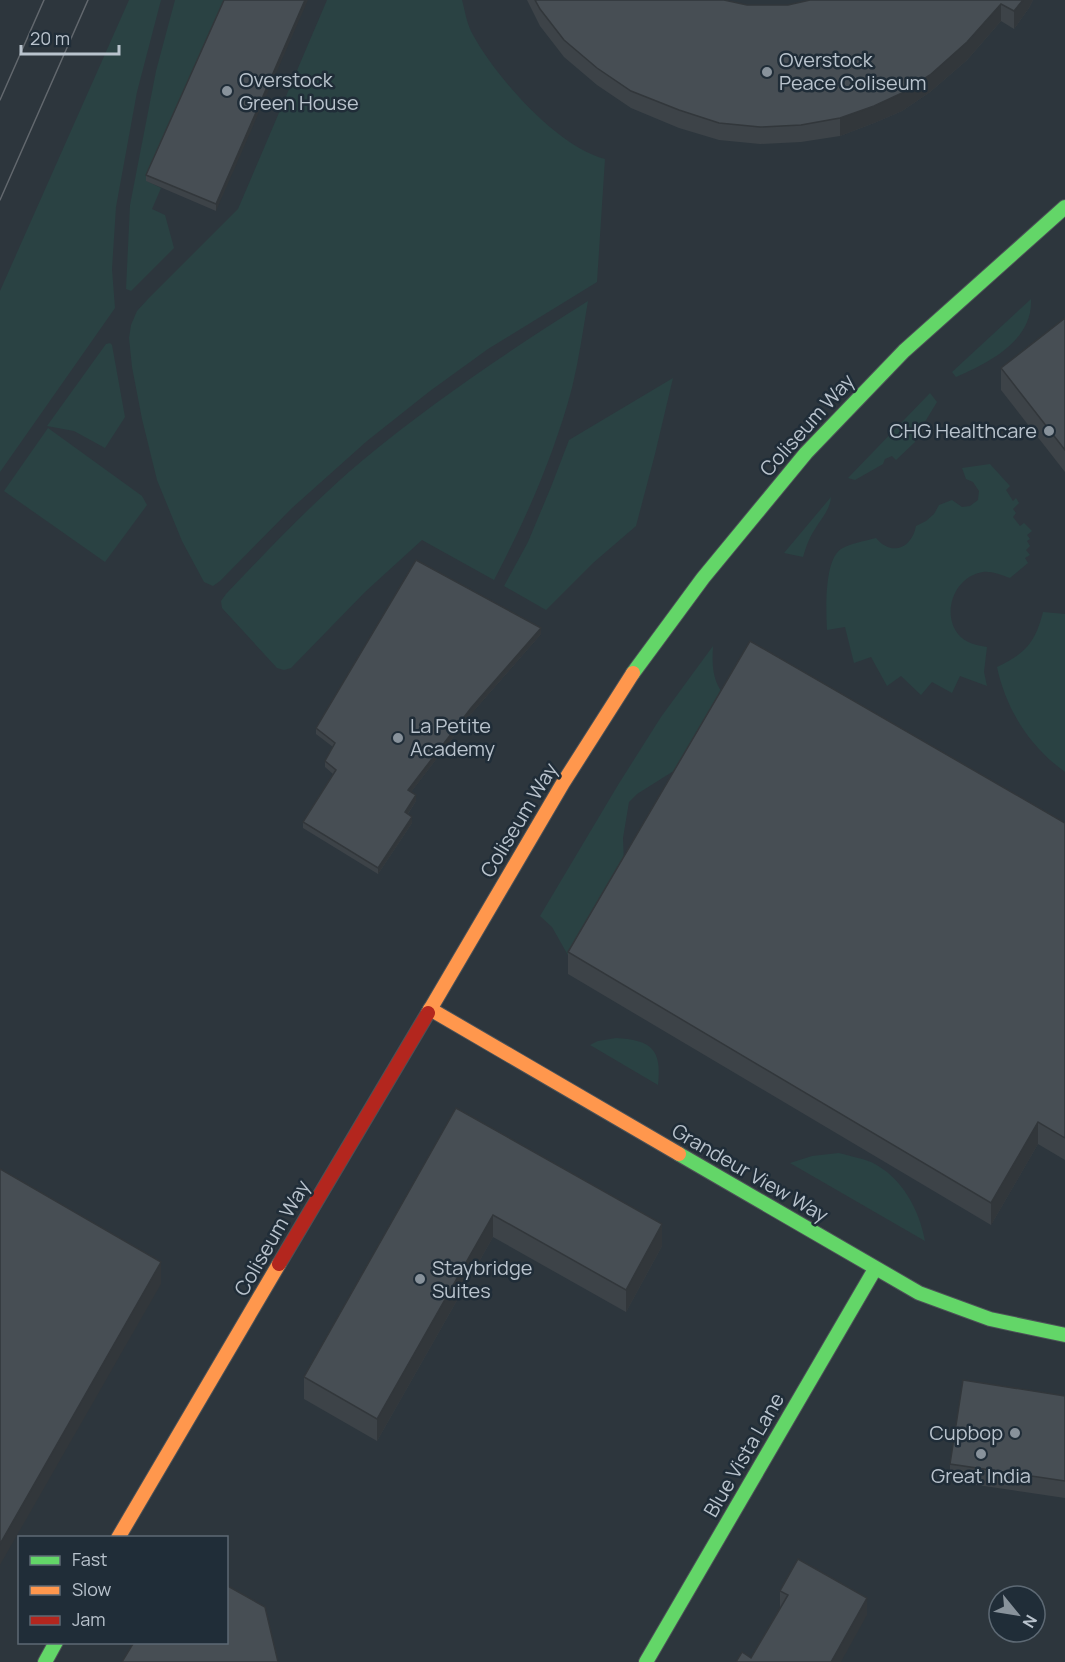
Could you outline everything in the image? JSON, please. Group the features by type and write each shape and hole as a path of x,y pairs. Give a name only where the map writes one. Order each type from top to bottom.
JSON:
{"street":[{"name":"Coliseum Way","path":"119,1536 564,783 636,669 731,543 806,453 904,351 1065,207"},
{"name":"Grandeur View Way","path":"430,1009 919,1293 970,1315 1025,1329 1065,1335"},
{"name":"Blue Vista Lane","path":"646,1662 875,1269"},
{"path":"45,1662 55,1644"}],"green space":[{"path":"129,0 161,0 137,92 116,207 112,269 115,308 0,472 0,291"},
{"path":"175,0 227,0 147,181 161,188 152,209 165,215 174,248 131,291 126,289 130,205 156,71"},
{"path":"327,0 462,0 473,35 512,90 548,126 586,152 605,159 597,282 488,349 430,391 367,441 292,508 213,586 204,582 182,541 157,480 132,367 129,338 131,325 137,311 148,299 238,209"},
{"path":"1031,299 1030,314 1017,338 994,357 956,377 952,372"},
{"path":"588,301 574,377 557,438 528,510 494,580 422,540 365,592 291,668 284,670 277,668 222,608 221,601 226,594 310,508 390,438 473,377"},
{"path":"110,343 125,417 105,448 74,431 47,426 106,344"},
{"path":"673,378 636,526 593,563 546,610 504,586 528,542 569,440"},
{"path":"930,393 937,402 920,430 913,436 915,442 896,460 892,456 885,459 883,464 855,480 848,478"},
{"path":"48,428 142,496 147,505 105,562 4,491"},
{"path":"990,464 1010,486 1006,490 1013,501 1016,498 1019,503 1013,509 1016,513 1013,517 1020,526 1024,523 1032,531 1027,535 1030,539 1027,541 1030,546 1026,550 1030,555 1025,558 1028,563 1010,578 990,572 973,575 958,588 951,606 953,625 958,634 967,642 987,647 984,672 987,686 960,676 952,693 932,682 921,695 901,676 887,686 871,657 854,663 845,627 827,630 827,586 835,555 849,545 876,538 888,547 895,548 906,544 914,534 916,526 934,514 939,505 952,500 962,507 970,506 978,500 979,491 973,482 966,479 962,468"},
{"path":"831,497 827,510 811,536 803,557 784,553"},
{"path":"1043,612 1065,614 1065,772 1040,751 1021,726 1006,697 997,667 1015,657 1028,646 1037,632"},
{"path":"713,646 714,671 723,694 680,767 637,794 629,802 623,838 624,863 569,957 552,927 540,916 661,717"},
{"path":"616,1038 638,1041 652,1049 658,1063 658,1085 590,1045"},
{"path":"839,1153 871,1162 892,1176 913,1206 925,1241 790,1163 812,1156"}],"building":[{"name":"Overstock Green House","path":"224,0 305,0 216,204 146,175"},
{"name":"Overstock Peace Coliseum","path":"535,0 724,0 747,5 788,5 810,0 1023,0 1014,11 1001,4 967,42 930,75 902,93 840,118 801,125 760,127 719,123 631,91 597,68 564,40"},
{"name":"CHG Healthcare","path":"1065,318 1065,450 1001,368"},
{"path":"416,560 541,628 471,708 408,790 416,795 405,812 412,817 378,868 303,822 336,770 325,761 335,743 316,728"},
{"path":"750,641 1065,823 1065,1138 1038,1122 991,1203 568,952"},
{"name":"Staybridge Suites","path":"456,1108 662,1224 626,1290 493,1215 377,1419 304,1377"},
{"path":"0,1169 161,1262 0,1544"},
{"path":"963,1380 1065,1396 1065,1481 950,1464"},
{"path":"798,1559 867,1598 831,1662 736,1662 742,1652 751,1658 788,1595 780,1591"},
{"path":"228,1586 265,1607 278,1662 122,1662 133,1644 228,1644"}],"tram line":[{"path":"0,100 44,0"},
{"path":"0,200 88,0"}],"traffic: fast":[{"path":"633,673 703,578 806,453 904,351 1065,207"},
{"path":"679,1154 919,1293 990,1319 1065,1335"},
{"path":"646,1662 875,1269"},
{"path":"45,1662 55,1644"}],"traffic: slow":[{"path":"428,1013 563,783 633,673"},
{"path":"430,1009 679,1154"},
{"path":"119,1536 279,1264"}],"traffic: jam":[{"path":"279,1264 428,1013"}],"place":[{"name":"Overstock Peace Coliseum","path":"767,72"},
{"name":"Overstock Green House","path":"227,91"},
{"name":"CHG Healthcare","path":"1049,431"},
{"name":"La Petite Academy","path":"398,738"},
{"name":"Staybridge Suites","path":"420,1279"},
{"name":"Cupbop","path":"1015,1433"},
{"name":"Great India","path":"981,1454"}]}
